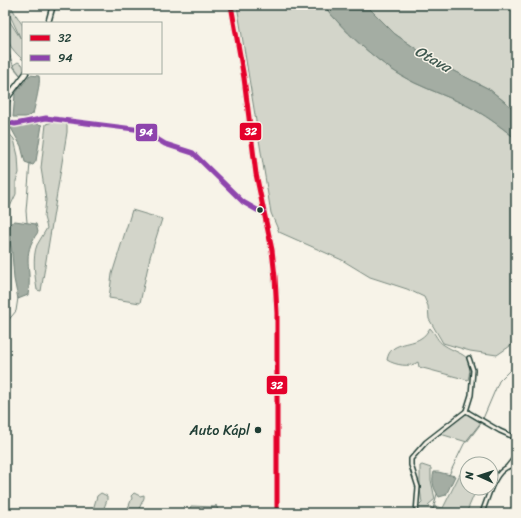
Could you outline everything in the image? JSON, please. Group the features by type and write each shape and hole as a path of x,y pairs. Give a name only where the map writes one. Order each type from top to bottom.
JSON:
{"main road":[{"path":"48,22 53,5"},
{"path":"231,5 244,78 256,174 272,250 277,313 277,512"},
{"path":"6,100 25,74"}],"street":[{"path":"5,111 6,100"},
{"path":"5,122 15,124 46,118 142,130 165,144 192,153 243,202 257,210 263,211"},
{"path":"416,513 418,487 411,465 412,457 437,433 466,411 471,395 473,370 469,358"},
{"path":"466,411 500,431 516,438"},
{"path":"499,473 508,466 516,456"},
{"path":"508,466 516,464"},
{"path":"482,513 488,496"},
{"path":"277,512 283,513"}],"shaded area":[{"path":"5,5 10,5 22,24 22,59 9,44 7,39 5,14 21,39"},
{"path":"237,5 252,5 256,8 261,5 323,5 365,49 389,68 415,83 473,109 492,120 516,139 516,342 497,355 470,351 443,343 429,319 428,306 424,297 407,289 370,277 342,260 279,232 271,213"},
{"path":"323,5 366,5 395,34 432,60 489,89 516,111 516,139 492,120 473,109 415,83 389,68 365,49"},
{"path":"366,5 516,5 516,111 489,89 432,60 395,34"},
{"path":"18,62 22,64 23,74 21,76 13,65"},
{"path":"30,75 39,76 38,94 33,114 26,117 13,117 15,94"},
{"path":"56,121 67,123 67,132 41,291 37,290 34,261 35,250 47,228 44,217 46,200 41,168 46,124"},
{"path":"30,122 42,125 36,161 33,165 25,162 21,146 11,128"},
{"path":"5,129 14,139 18,156 19,173 16,181 16,194 9,209 5,212"},
{"path":"132,210 162,219 150,257 140,303 109,298 112,274"},
{"path":"15,221 36,224 38,232 30,248 28,256 28,295 18,299 8,231 11,223"},
{"path":"430,328 442,343 450,349 465,356 468,360 470,371 468,380 419,367 418,362 411,365 402,365 387,360 389,354 396,347 421,338"},
{"path":"466,412 482,422 467,442 437,433"},
{"path":"422,465 431,468 431,480 435,499 428,505 433,509 432,513 417,513 418,507 422,503 420,489 420,466"},
{"path":"434,472 455,476 446,495 439,497 433,482"},
{"path":"459,476 459,496 474,496 467,511 450,509 449,513 432,513 434,506 443,508"},
{"path":"101,493 107,496 102,513 92,513 97,496"},
{"path":"134,493 140,496 144,495 144,498 137,513 126,513 132,498 131,496"},
{"path":"216,505 219,513 188,513 191,506 215,507"}],"waterway":[{"path":"5,41 14,68 21,76"},
{"path":"27,222 26,211 30,163"},
{"path":"5,328 7,322 16,311 18,298"},
{"path":"449,475 464,444 482,421 499,381 516,364"},
{"path":"432,513 437,494"}],"transit line":[{"name":"32","path":"231,5 244,78 256,174 272,250 275,277 277,313 277,513"},
{"name":"94","path":"5,122 15,124 46,118 142,130 165,144 193,153 243,202 257,210 263,211"}],"place":[{"name":"Auto Kápl","path":"258,430"}],"water label":[{"name":"Otava","path":"433,59"}]}
